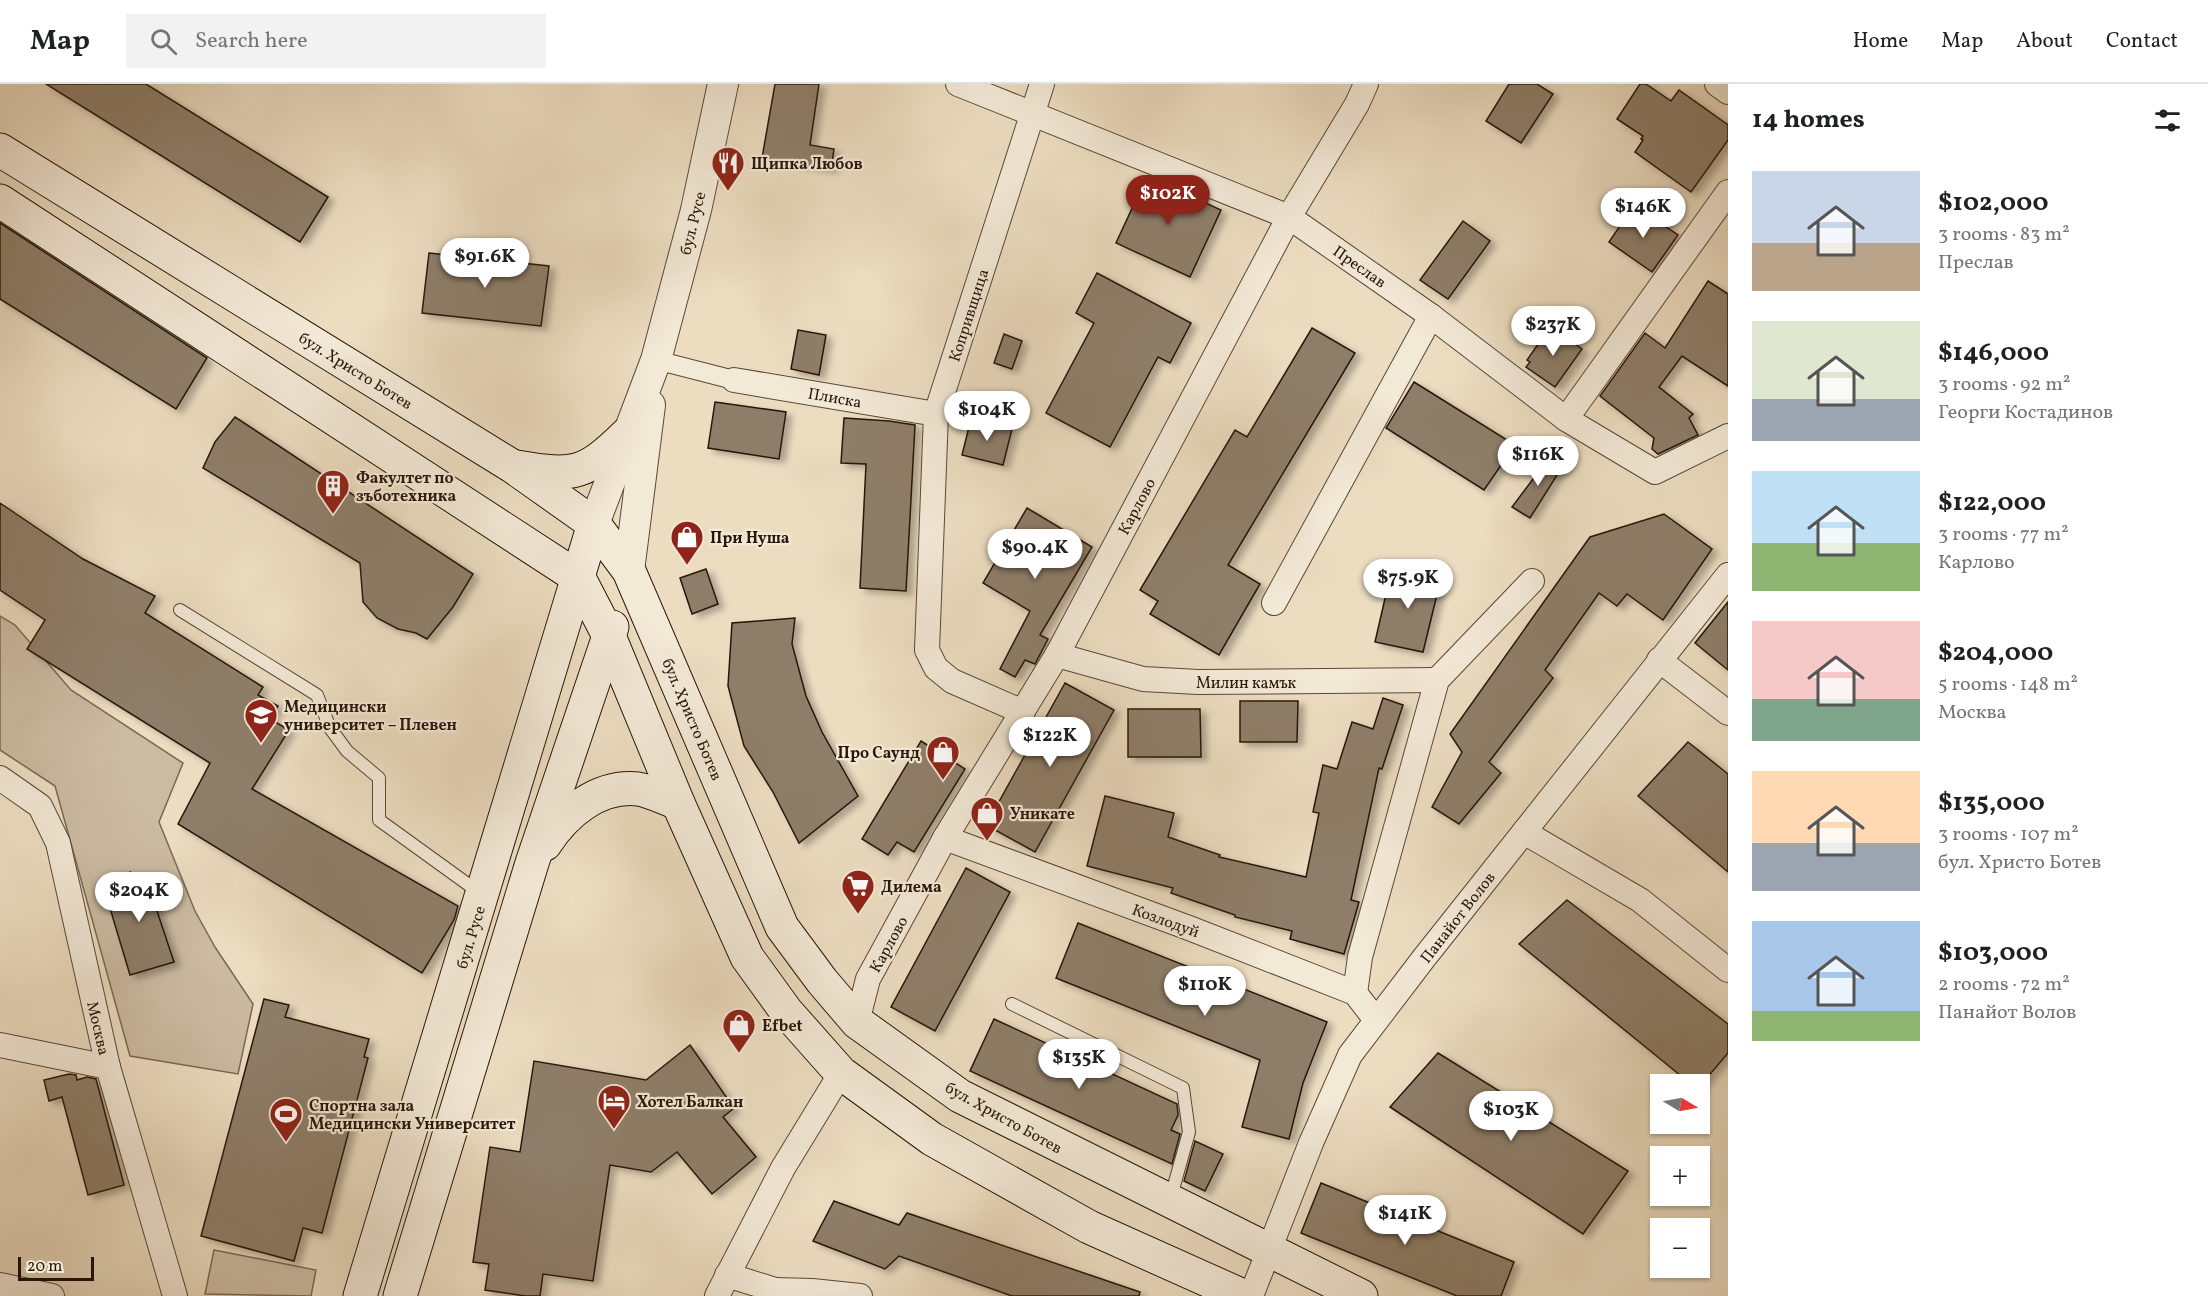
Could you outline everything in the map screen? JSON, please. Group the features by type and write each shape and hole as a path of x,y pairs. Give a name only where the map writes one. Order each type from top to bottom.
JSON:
{"main road":[{"name":"бул. Христо Ботев","path":"0,150 512,466 594,524 629,571 782,927 857,1022 960,1096 1361,1296"},
{"path":"0,201 579,578 609,636 678,803 747,957 786,1011 841,1073 932,1139 1089,1227 1243,1296"},
{"path":"512,466 551,473 567,473 602,458 627,433"},
{"name":"бул. Русе","path":"360,1296 594,524"},
{"path":"408,1290 532,863 629,571"},
{"path":"532,863 554,831 572,812 590,800 612,791 639,789 678,803"}],"street":[{"name":"бул. Русе","path":"594,524 656,360 696,210 723,84"},
{"name":"Преслав","path":"958,84 1289,217 1431,316 1566,419 1655,472 1728,436"},
{"name":"Копривщица","path":"1023,712 952,681 936,668 927,650 936,414 1042,84"},
{"name":"Карлово","path":"857,1022 868,979 945,838 1057,655 1289,217 1357,104 1366,84"},
{"path":"1717,84 1728,92"},
{"path":"1566,419 1728,192"},
{"path":"1274,603 1431,316"},
{"name":"бул. Русе","path":"629,571 656,360"},
{"path":"656,360 734,380"},
{"name":"Плиска","path":"734,380 936,414"},
{"name":"Панайот Волов","path":"1251,1296 1311,1143 1350,1055 1728,575"},
{"path":"1376,1020 1355,993 1360,957 1437,680 1532,581"},
{"name":"Милин камък","path":"1057,655 1143,679 1198,682 1437,680"},
{"path":"1659,660 1728,713"},
{"name":"Москва","path":"0,778 40,806 58,843 108,1067 175,1296"},
{"path":"1524,832 1640,900 1728,970"},
{"name":"Козлодуй","path":"945,838 1178,924 1355,993"},
{"path":"0,1045 108,1067"},
{"path":"841,1073 783,1168 722,1286 779,1293 812,1291 860,1296"},
{"path":"0,1285 52,1296"}],"lane":[{"path":"180,610 317,695 330,729 347,751 379,778 380,820 483,895"},
{"path":"1012,1004 1183,1088 1189,1132 1169,1201"}],"shaded area":[{"path":"0,616 15,625 71,690 183,763 159,822 195,911 215,947 253,1004 238,1074 130,1056 55,786 0,750"},
{"path":"214,1250 316,1270 311,1296 205,1294"}],"building":[{"path":"46,84 146,84 328,197 300,242"},
{"path":"775,84 819,84 810,145 834,149 831,169 762,158"},
{"path":"1509,84 1537,84 1553,94 1521,143 1486,121"},
{"path":"1640,84 1646,84 1671,101 1679,90 1728,125 1728,140 1691,192 1635,152 1643,136 1617,119"},
{"path":"1147,176 1221,210 1190,277 1116,243"},
{"path":"1632,208 1648,219 1650,216 1678,235 1652,272 1609,242"},
{"path":"1463,221 1490,241 1448,299 1420,280"},
{"path":"0,223 207,358 176,409 0,299"},
{"path":"429,253 549,266 541,326 422,313"},
{"path":"1097,273 1191,323 1170,363 1158,357 1110,447 1046,413 1094,323 1076,313"},
{"path":"1708,281 1728,294 1728,386 1682,356 1659,387 1693,414 1689,418 1698,435 1658,454 1652,449 1654,438 1600,396 1645,333 1665,348"},
{"path":"1550,327 1582,349 1555,387 1526,367 1530,362 1527,360"},
{"path":"1312,328 1355,353 1228,565 1260,584 1219,655 1150,614 1158,601 1140,590 1235,430 1247,437"},
{"path":"798,330 826,335 819,375 791,369"},
{"path":"1004,334 1022,341 1012,369 994,363"},
{"path":"1414,382 1515,445 1484,490 1386,428"},
{"path":"715,402 786,412 779,459 708,448"},
{"name":"Факултет по зъботехника","path":"235,417 473,574 453,607 427,639 416,633 398,629 377,618 363,602 360,563 203,468 215,442"},
{"path":"844,418 915,425 906,591 860,588 866,464 841,463"},
{"path":"971,419 1012,429 1003,465 962,455"},
{"path":"1551,455 1564,464 1530,518 1512,507"},
{"path":"0,503 83,559 155,596 145,613 263,687 258,695 278,706 270,719 289,730 252,789 458,906 454,920 422,973 178,824 210,763 27,649 45,620 0,590"},
{"path":"1027,508 1092,547 1040,635 1048,639 1035,664 1025,660 1015,677 1000,669 1030,611 983,583"},
{"path":"1664,514 1712,549 1663,620 1627,594 1617,606 1599,593 1545,670 1553,678 1489,762 1501,773 1459,824 1432,807 1462,752 1450,734 1590,537"},
{"path":"1392,568 1441,578 1423,652 1375,642"},
{"path":"706,569 718,604 692,614 680,578"},
{"path":"1728,602 1728,670 1695,643"},
{"path":"795,618 792,644 806,696 822,732 858,796 799,843 773,792 744,746 728,686 732,623"},
{"path":"1065,683 1114,710 1035,852 986,825"},
{"path":"1383,698 1403,705 1382,769 1379,768 1351,900 1359,902 1344,954 1290,939 1292,931 1235,917 1235,915 1171,893 1173,888 1087,866 1105,796 1174,813 1168,837 1220,855 1219,857 1306,877 1319,813 1313,812 1323,765 1337,769 1352,722 1373,729"},
{"path":"1240,701 1298,701 1297,742 1240,742"},
{"path":"1128,709 1200,709 1201,757 1128,757"},
{"path":"921,741 965,769 914,852 897,842 888,855 862,839"},
{"path":"1688,742 1728,774 1728,872 1638,796"},
{"path":"966,868 1010,892 935,1031 891,1007"},
{"path":"130,872 164,889 156,908 174,962 130,975 104,888"},
{"path":"1567,900 1728,1024 1728,1053 1710,1074 1679,1074 1519,944"},
{"path":"1078,923 1327,1022 1303,1083 1289,1139 1242,1127 1260,1060 1056,978"},
{"name":"Спортна зала Медицински Университет","path":"264,999 289,1005 285,1017 369,1039 364,1057 368,1058 322,1233 303,1228 294,1261 201,1236"},
{"path":"994,1019 1177,1104 1178,1115 1171,1130 1180,1134 1172,1164 970,1071"},
{"path":"690,1045 734,1108 723,1117 756,1157 712,1194 677,1152 651,1172 610,1165 593,1281 543,1274 540,1296 485,1290 489,1264 473,1262 490,1147 520,1152 534,1061 646,1080"},
{"path":"1438,1053 1628,1171 1583,1234 1390,1107"},
{"path":"69,1074 76,1075 77,1080 87,1077 96,1079 124,1185 88,1195 62,1097 49,1101 44,1080"},
{"path":"1195,1141 1223,1154 1205,1191 1184,1181"},
{"path":"1321,1183 1514,1262 1501,1296 1457,1296 1301,1233"},
{"path":"834,1201 899,1225 907,1213 1140,1292 1139,1296 1012,1296 899,1256 885,1269 813,1241"}],"place":[{"name":"Щипка Любов","path":"728,192"},
{"name":"Факултет по зъботехника","path":"333,515"},
{"name":"При Нуша","path":"687,566"},
{"name":"Медицински университет – Плевен","path":"261,744"},
{"name":"Про Саунд","path":"943,781"},
{"name":"Уникате","path":"987,842"},
{"name":"Дилема","path":"858,915"},
{"name":"Efbet","path":"739,1054"},
{"name":"Хотел Балкан","path":"614,1130"},
{"name":"Спортна зала Медицински Университет","path":"286,1143"}]}
